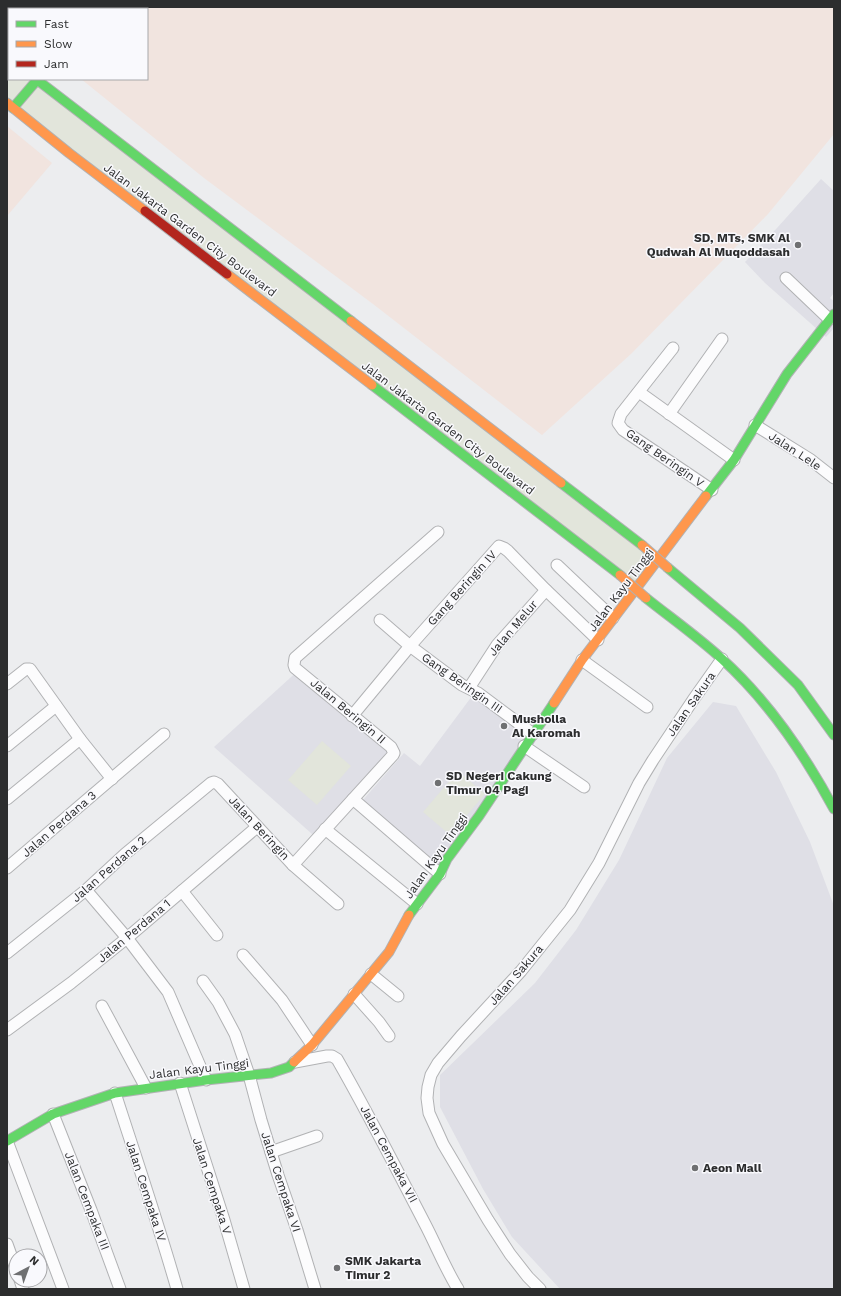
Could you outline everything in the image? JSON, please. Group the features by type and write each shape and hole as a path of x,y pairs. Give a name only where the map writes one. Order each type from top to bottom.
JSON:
{"street":[{"path":"10,106 36,80"},
{"name":"Jalan Jakarta Garden City Boulevard","path":"36,80 642,545 740,628 798,685 834,735"},
{"name":"Jalan Jakarta Garden City Boulevard","path":"10,106 620,574 646,598 722,659 768,707 817,778 834,809"},
{"path":"786,278 832,316"},
{"name":"Jalan Kayu Tinggi","path":"7,1141 53,1114 115,1093 180,1083 271,1073 282,1070 295,1062 312,1045 389,952 411,912 440,874 447,859 479,816 582,660 734,460 788,374 832,316"},
{"path":"669,414 722,339"},
{"name":"Gang Beringin V","path":"673,348 618,419 618,423 619,426 656,453 712,490"},
{"path":"639,392 734,460"},
{"name":"Jalan Lele","path":"755,426 811,460 834,478"},
{"name":"Jalan Beringin II","path":"353,799 393,755 394,752 391,747 295,668 295,658 438,532"},
{"name":"Gang Beringin IV","path":"352,716 410,646 499,546 508,550 546,590 598,640"},
{"path":"557,565 613,618"},
{"name":"Jalan Melur","path":"469,688 497,645 546,590"},
{"name":"Gang Beringin III","path":"380,620 410,646 462,685 478,693 533,734"},
{"name":"Jalan Sakura","path":"540,1289 524,1271 492,1226 443,1144 430,1113 427,1098 431,1075 438,1063 521,971 570,910 599,863 639,783 693,700 722,659"},
{"path":"582,660 647,708"},
{"path":"7,684 26,669 30,669 80,739 112,779"},
{"path":"7,746 56,706"},
{"name":"Jalan Perdana 3","path":"7,868 164,734"},
{"path":"7,799 80,739"},
{"path":"524,746 584,787"},
{"name":"Jalan Beringin","path":"211,783 214,782 218,784 293,865 353,799"},
{"name":"Jalan Perdana 2","path":"7,953 86,890 125,854 211,783"},
{"path":"353,799 440,874"},
{"name":"Jalan Perdana 1","path":"7,1030 71,983 127,938 257,827"},
{"path":"326,829 417,904"},
{"path":"293,865 338,904"},
{"path":"86,890 127,938 168,992 206,1080"},
{"path":"182,891 218,936"},
{"path":"243,955 282,1000 312,1045"},
{"path":"371,974 398,996"},
{"name":"Jalan Cempaka VI","path":"203,981 218,1002 235,1034 249,1075 286,1201 297,1230 315,1289"},
{"path":"354,994 379,1022 389,1036"},
{"path":"102,1006 146,1088"},
{"name":"Jalan Cempaka VII","path":"295,1062 327,1056 332,1056 337,1059 368,1115 458,1289"},
{"name":"Jalan Cempaka V","path":"180,1083 224,1220 244,1289"},
{"name":"Jalan Cempaka IV","path":"115,1093 177,1289"},
{"name":"Jalan Cempaka III","path":"53,1114 120,1289"},
{"path":"271,1152 317,1136"},
{"path":"7,1141 63,1289"}],"shaded area":[{"path":"7,7 834,7 834,134 768,214 632,353 542,435 373,304 204,178 82,80 148,80 148,8 8,8 8,21"},
{"path":"7,56 8,80 37,80 655,557 633,586 7,103"},
{"path":"7,126 52,163 7,216"},
{"name":"SD, MTs, SMK Al Qudwah Al Muqoddasah","path":"821,179 834,191 834,293 830,298 834,301 834,328 826,337 765,283 745,262"},
{"path":"301,668 400,751 321,842 214,747"},
{"name":"SD Negeri Cakung Timur 04 Pagi","path":"478,688 534,729 441,869 363,800 404,753 420,766"},
{"name":"Aeon Mall","path":"713,702 736,706 776,772 810,842 834,906 834,1289 560,1289 512,1237 483,1189 440,1107 440,1075 535,983 576,930 619,860 667,758"},
{"path":"322,741 351,766 317,805 288,780"},
{"path":"458,771 485,794 450,835 423,812"}],"traffic: fast":[{"path":"37,80 351,321"},
{"path":"13,108 37,80"},
{"path":"706,496 734,460 787,374 834,314"},
{"path":"372,385 620,575"},
{"path":"561,483 642,545"},
{"path":"668,568 740,628 798,685 834,735"},
{"path":"646,598 694,635 739,675 770,710 784,729 811,769 834,809"},
{"path":"409,915 440,874 447,859 479,816 554,703"},
{"path":"7,1141 53,1114 115,1093 206,1080 271,1073 289,1067 294,1062"}],"traffic: slow":[{"path":"7,103 145,211"},
{"path":"227,274 372,385"},
{"path":"351,321 561,483"},
{"path":"554,703 582,660 706,496"},
{"path":"642,545 668,568"},
{"path":"620,575 646,598"},
{"path":"294,1062 312,1045 389,952 409,915"}],"traffic: jam":[{"path":"145,211 227,274"}],"place":[{"name":"SD, MTs, SMK Al Qudwah Al Muqoddasah","path":"798,245"},
{"name":"Musholla Al Karomah","path":"504,726"},
{"name":"SD Negeri Cakung Timur 04 Pagi","path":"438,783"},
{"name":"Aeon Mall","path":"695,1168"},
{"name":"SMK Jakarta Timur 2","path":"337,1268"}]}
